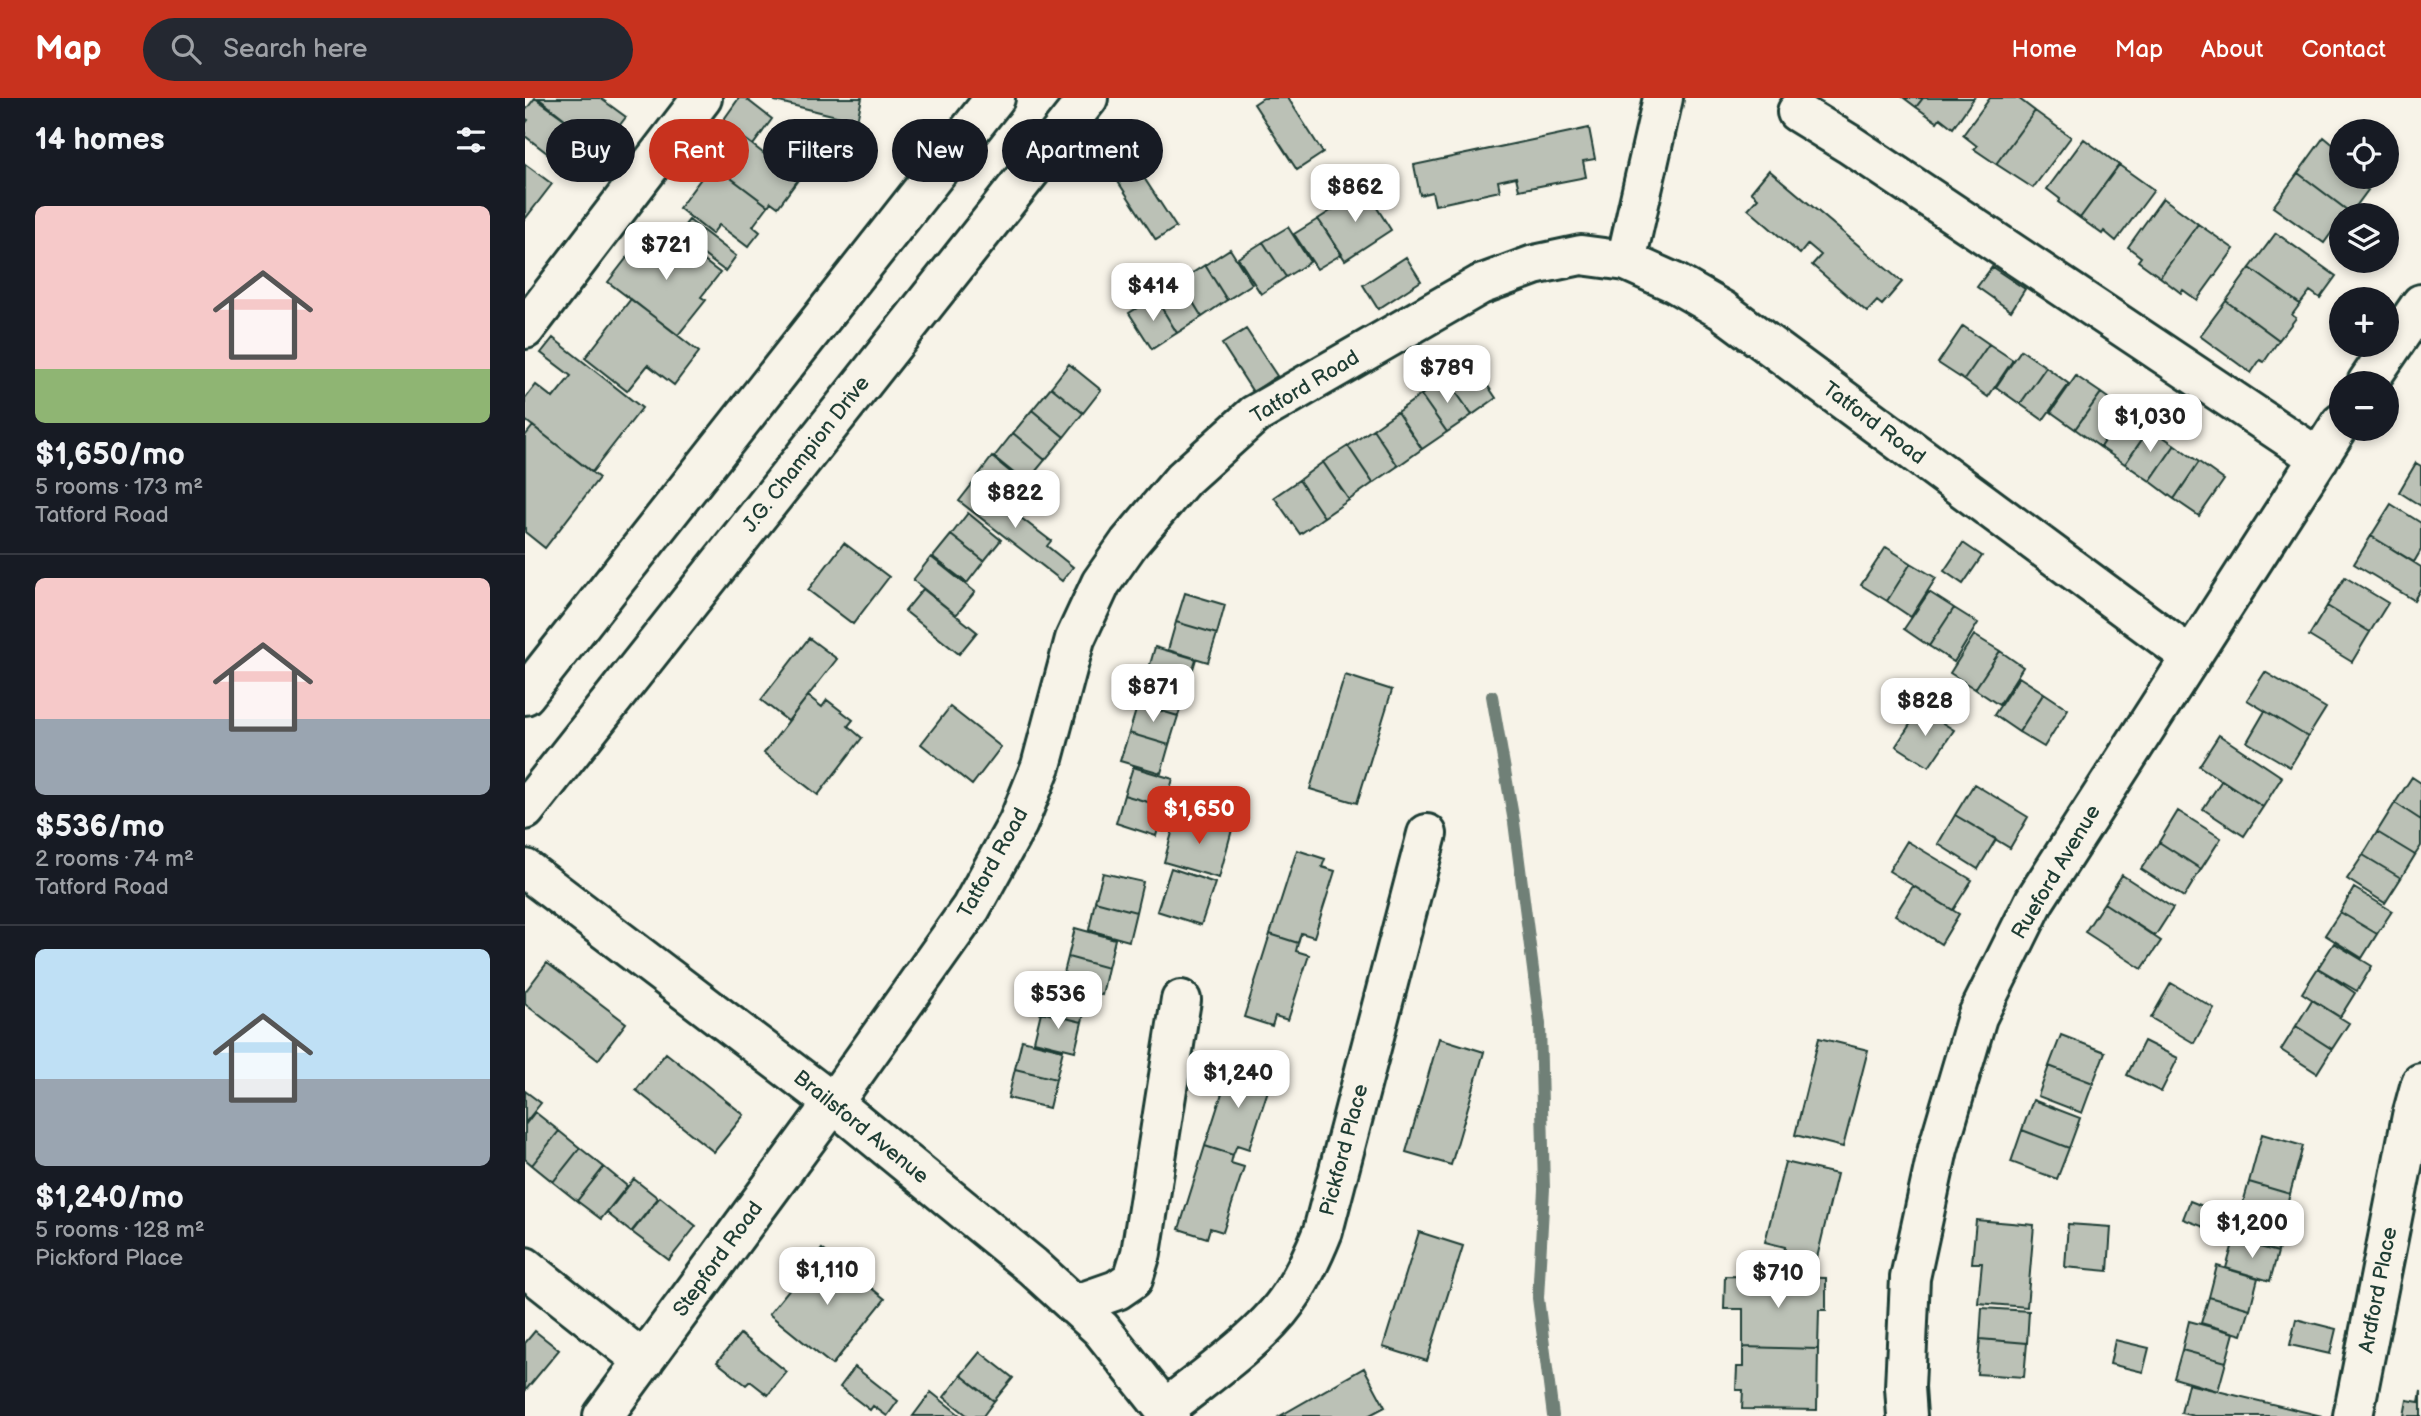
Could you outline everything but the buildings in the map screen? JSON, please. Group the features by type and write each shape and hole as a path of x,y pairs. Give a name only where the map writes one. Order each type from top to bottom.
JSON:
{"street":[{"path":"525,328 702,98"},
{"path":"525,695 995,98"},
{"name":"J.G. Champion Drive","path":"525,810 1088,98"},
{"path":"1626,261 1663,98"},
{"path":"1797,112 2319,458"},
{"name":"Tatford Road","path":"833,1102 978,896 1018,823 1041,766 1075,639 1101,583 1129,543 1183,479 1254,415 1480,285 1534,265 1581,255 1626,261 1675,283 1722,310 2191,657"},
{"path":"2375,371 2421,303"},
{"name":"Rueford Avenue","path":"1907,1416 1905,1387 1910,1278 1938,1149 1977,1017 2035,900 2330,441"},
{"name":"Pickford Place","path":"1168,1413 1259,1332 1285,1304 1306,1271 1323,1231 1427,834"},
{"name":"Brailsford Avenue","path":"525,869 833,1102 1032,1266 1101,1329 1168,1413"},
{"path":"1075,1305 1117,1290 1133,1279 1141,1253 1181,1000"},
{"name":"Ardford Place","path":"2353,1416 2412,1116 2421,1083"},
{"name":"Stepford Road","path":"603,1416 833,1102"},
{"path":"525,1267 644,1360"}],"waterway":[{"path":"1492,696 1514,822 1540,1024 1544,1189 1538,1298 1553,1416"}]}
